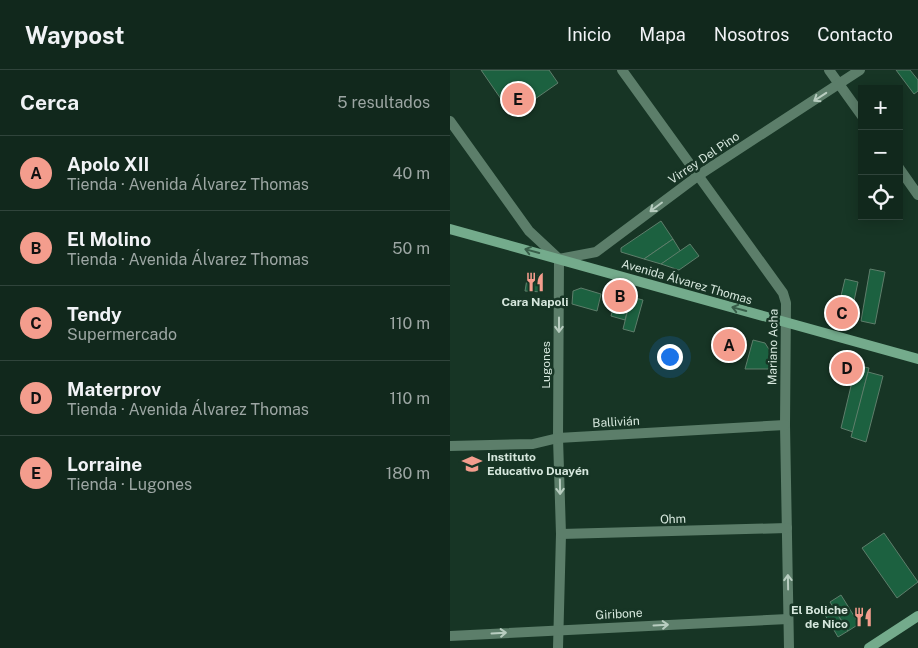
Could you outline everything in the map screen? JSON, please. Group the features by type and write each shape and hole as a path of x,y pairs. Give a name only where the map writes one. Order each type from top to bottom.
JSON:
{"main road":[{"name":"Avenida Álvarez Thomas","path":"450,229 918,359"},
{"path":"870,648 918,616"}],"street":[{"name":"Mariano Acha","path":"622,70 778,283 786,304 785,425 789,648"},
{"path":"829,70 858,110"},
{"name":"Virrey Del Pino","path":"559,259 596,252 699,175 860,70"},
{"path":"450,121 529,232 559,259"},
{"path":"903,174 918,195"},
{"name":"Lugones","path":"558,648 561,534 558,438 559,259"},
{"name":"Ballivián","path":"450,446 533,444 558,438 785,425"},
{"name":"Ohm","path":"561,534 786,528"},
{"name":"Giribone","path":"450,636 788,619"}],"building":[{"path":"481,70 549,70 558,83 512,115"},
{"path":"896,70 910,70 918,80 918,91 914,94"},
{"path":"661,221 673,239 644,259 621,252 621,248"},
{"path":"673,239 681,252 661,264 644,259"},
{"path":"690,244 699,256 679,270 661,264"},
{"path":"870,269 885,272 875,324 861,321"},
{"name":"Cara Napoli","path":"528,273 540,277 543,283 543,292 525,291"},
{"path":"845,279 858,282 850,320 836,317"},
{"path":"581,288 601,294 597,311 572,304 573,291"},
{"path":"617,293 631,297 625,320 611,316"},
{"path":"631,297 643,300 634,332 623,329"},
{"path":"726,332 739,336 733,357 720,354"},
{"path":"753,340 765,343 770,351 771,369 745,369"},
{"path":"856,365 869,368 853,432 841,428"},
{"path":"868,372 883,376 866,442 851,437"},
{"path":"884,533 918,582 897,598 862,548"},
{"path":"841,595 859,624 848,631 830,602"},
{"path":"834,609 848,631 838,637 825,615"}],"place":[{"name":"Lorraine","path":"518,99"},
{"name":"Cara Napoli","path":"535,282"},
{"name":"El Molino","path":"620,296"},
{"name":"Tendy","path":"842,313"},
{"name":"Apolo XII","path":"729,345"},
{"name":"Materprov","path":"847,368"},
{"name":"Instituto Educativo Duayén","path":"472,464"},
{"name":"El Boliche de Nico","path":"863,617"}]}
